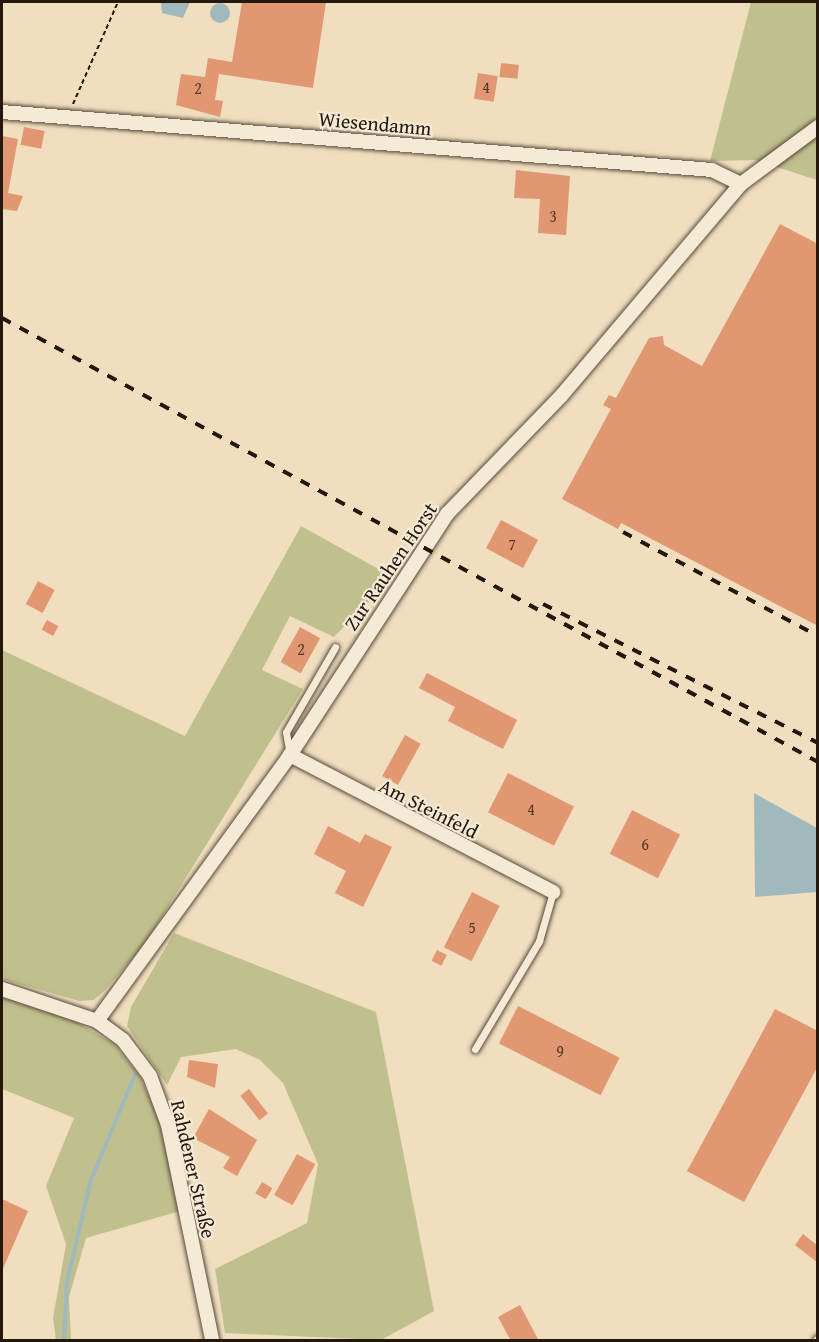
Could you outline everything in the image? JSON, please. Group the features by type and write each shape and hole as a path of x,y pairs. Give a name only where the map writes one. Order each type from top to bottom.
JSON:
{"street":[{"name":"Wiesendamm","path":"2,112 712,170 741,184"},
{"name":"Zur Rauhen Horst","path":"97,1021 290,755 447,514 562,396 741,184 818,127"},
{"name":"Am Steinfeld","path":"290,755 552,892"},
{"name":"Rahdener Straße","path":"2,989 97,1021 123,1040 150,1076 168,1125 212,1341"}],"lane":[{"path":"290,755 286,732 335,647"},
{"path":"475,1049 539,941 552,892"}],"path":[{"path":"67,118 118,2"}],"green space":[{"path":"751,2 817,2 817,180 755,160 710,161"},
{"path":"301,526 393,577 334,637 290,616 262,670 303,689 144,945 105,990 94,1000 79,1001 2,979 2,650 185,736"},
{"path":"174,933 376,1012 434,1311 381,1340 225,1333 215,1269 307,1223 318,1164 283,1083 260,1060 236,1049 181,1057 167,1085 127,1026 131,1007"},
{"path":"2,997 67,1016 114,1044 139,1075 158,1117 180,1211 86,1238 69,1297 71,1340 56,1340 53,1318 66,1244 46,1186 74,1118 2,1089"}],"water":[{"path":"161,2 190,2 183,18 162,13"},
{"path":"220,3 227,6 230,13 227,20 220,23 213,20 210,13 213,6"},
{"path":"754,793 817,828 817,892 755,897"}],"building":[{"path":"242,2 326,2 313,88 219,74 215,100 223,101 220,117 176,105 181,74 205,77 208,58 232,62"},
{"path":"501,63 519,65 517,79 500,77"},
{"path":"478,73 498,76 494,102 474,99"},
{"path":"24,127 45,131 41,149 21,145"},
{"path":"2,136 18,139 8,193 23,196 17,211 2,209"},
{"path":"516,170 570,176 566,235 538,233 540,199 514,198"},
{"path":"780,224 818,244 818,626 621,523 618,529 562,499 611,409 603,405 609,395 616,398 649,338 663,336 664,345 702,366"},
{"path":"501,520 538,540 523,568 486,548"},
{"path":"38,581 55,590 43,613 26,604"},
{"path":"47,620 58,626 53,636 42,630"},
{"path":"300,627 320,638 301,673 281,662"},
{"path":"427,673 517,720 503,749 448,721 455,707 419,688"},
{"path":"405,735 421,744 398,785 382,776"},
{"path":"508,773 574,807 554,846 488,812"},
{"path":"632,810 680,835 658,878 610,854"},
{"path":"328,826 360,843 365,834 392,847 363,907 335,893 346,871 314,854"},
{"path":"472,892 500,906 471,961 444,947"},
{"path":"437,950 447,955 441,966 432,961"},
{"path":"518,1006 620,1058 601,1095 499,1043"},
{"path":"775,1009 818,1031 818,1066 744,1202 687,1171"},
{"path":"189,1060 218,1064 215,1088 187,1077"},
{"path":"249,1089 268,1113 259,1120 240,1096"},
{"path":"209,1109 257,1140 237,1176 223,1168 230,1157 193,1138"},
{"path":"297,1154 315,1164 293,1205 274,1195"},
{"path":"262,1182 272,1188 266,1199 255,1193"},
{"path":"2,1199 28,1211 2,1271"},
{"path":"803,1234 818,1246 818,1263 795,1245"},
{"path":"520,1305 539,1341 511,1341 498,1317"}],"waterway":[{"path":"64,1340 67,1282 91,1180 135,1075"}],"railway":[{"path":"2,318 818,762"},
{"path":"623,532 818,636"},
{"path":"543,604 818,743"}]}
